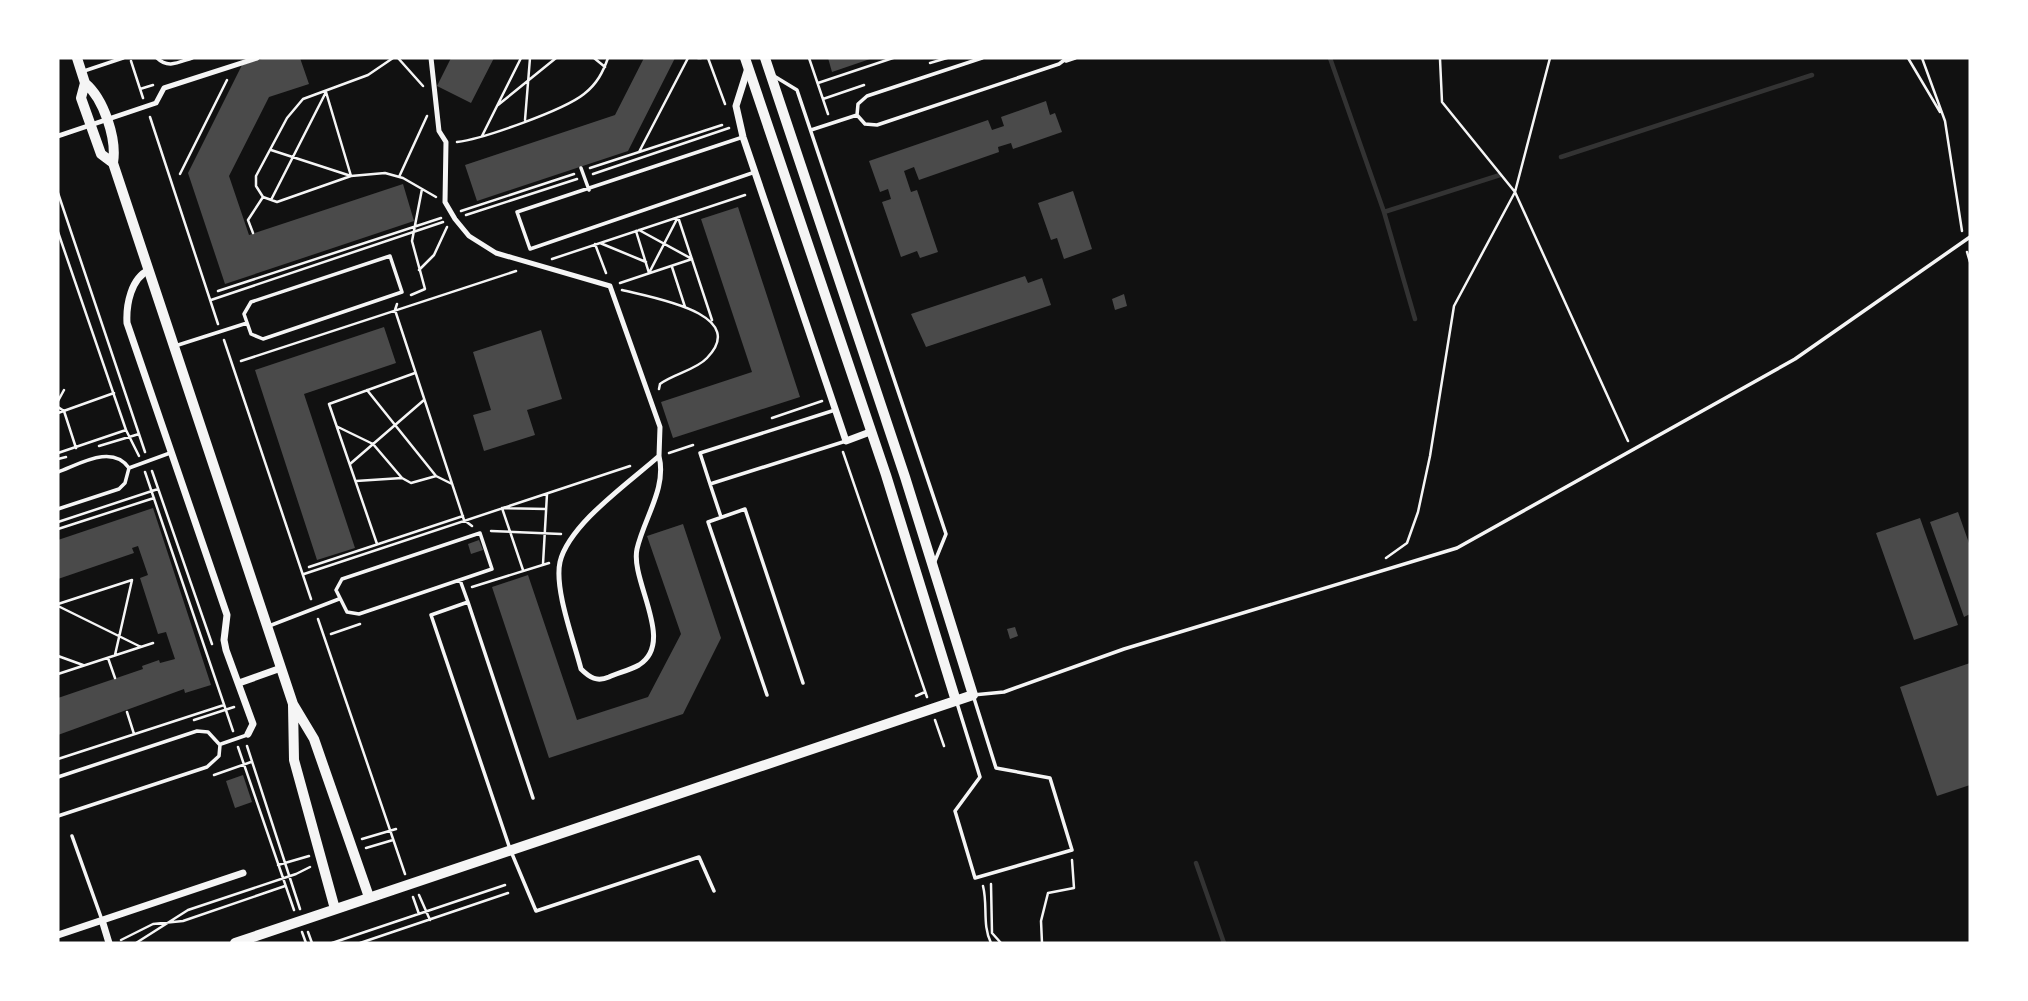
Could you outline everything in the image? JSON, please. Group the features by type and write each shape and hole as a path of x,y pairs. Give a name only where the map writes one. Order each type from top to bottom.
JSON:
{"street":[{"path":"77,58 85,83 81,98 101,155 113,163"},
{"path":"58,135 156,103 164,89 257,58"},
{"path":"432,58 439,131 446,142 445,202 452,218 470,236 496,253 610,286 660,427 659,456 662,468 656,497 637,551 637,572 653,622 652,644 641,664 601,680 589,677 581,668 561,590 560,563 572,534 659,456"},
{"path":"235,943 973,695 765,58"},
{"path":"746,63 736,106 743,137 846,441 870,432"},
{"path":"746,63 886,475 957,701"},
{"path":"85,83 96,92 115,149 113,163 293,704 314,739 369,897"},
{"path":"149,270 140,274 137,280 126,309 127,323 227,615 224,640 253,724 246,735"},
{"path":"239,683 281,668"},
{"path":"293,704 294,760 335,909"},
{"path":"58,935 243,873"},
{"path":"102,920 109,943"}],"lane":[{"path":"82,72 123,58"},
{"path":"157,58 164,64 172,64 192,58"},
{"path":"982,58 867,96 858,104 857,115 865,124 877,125 1075,58"},
{"path":"771,74 797,90 946,534 932,566"},
{"path":"811,130 857,115"},
{"path":"743,137 517,212 530,249 755,172"},
{"path":"581,168 589,190"},
{"path":"957,701 980,777 955,811 975,878 1072,850 1050,778 996,768 973,695 1004,692 1137,645 1457,548 1795,359 1964,244 1970,237"},
{"path":"390,257 402,292 263,339 251,334 247,323 244,314 251,302 390,257"},
{"path":"173,347 247,323"},
{"path":"721,517 700,453 837,409"},
{"path":"710,484 846,441"},
{"path":"129,468 172,452"},
{"path":"58,471 108,455 123,460 129,468"},
{"path":"58,509 119,489 125,483 129,468"},
{"path":"767,695 708,522 745,509 803,683"},
{"path":"480,533 492,569 353,615 347,612 339,599 336,590 342,579 480,533"},
{"path":"460,580 533,798"},
{"path":"267,627 339,599"},
{"path":"468,602 431,615 510,849 536,911 699,858 714,891"},
{"path":"58,777 197,731 208,732 220,745 219,756 207,767 58,816"},
{"path":"220,745 246,735"},
{"path":"72,836 102,920"}],"path":[{"path":"130,58 393,840 354,852"},
{"path":"399,177 435,101 395,58 368,75 303,99 287,118 256,176 256,186 263,197 277,202 351,176 385,173 399,177 445,202"},
{"path":"482,136 520,58"},
{"path":"525,120 530,58"},
{"path":"496,108 556,58"},
{"path":"594,58 605,67"},
{"path":"446,142 460,142 482,136 569,104 586,93 601,76 608,58"},
{"path":"639,152 688,58"},
{"path":"809,58 831,123"},
{"path":"818,83 893,58"},
{"path":"1381,561 1407,543 1418,512 1430,456 1454,306 1515,192 1550,58"},
{"path":"1908,58 1945,121"},
{"path":"1922,58 1945,121 1964,244 1970,262"},
{"path":"1440,59 1442,102 1515,192 1633,451"},
{"path":"180,174 234,65"},
{"path":"271,200 326,92"},
{"path":"326,92 351,176"},
{"path":"211,300 732,127"},
{"path":"270,150 351,176"},
{"path":"407,297 425,289 412,233 417,226 422,189"},
{"path":"58,193 216,656"},
{"path":"241,361 745,195"},
{"path":"253,233 248,220 263,197"},
{"path":"649,273 678,217"},
{"path":"658,391 660,384 672,375 705,361 716,347 716,332 678,217"},
{"path":"218,291 266,273 417,226 452,218"},
{"path":"419,270 434,255 452,218"},
{"path":"637,230 692,259"},
{"path":"637,230 649,273"},
{"path":"58,232 126,430 152,491 285,886 183,921 153,924 131,938 109,943"},
{"path":"598,244 646,262"},
{"path":"598,244 610,286"},
{"path":"58,251 63,250"},
{"path":"610,286 692,259"},
{"path":"672,266 685,307"},
{"path":"610,286 685,307 710,319 716,332"},
{"path":"398,302 395,310 463,518"},
{"path":"377,544 329,404 415,373"},
{"path":"58,401 64,390"},
{"path":"367,390 436,475 452,484"},
{"path":"58,413 114,393"},
{"path":"350,464 424,400"},
{"path":"764,421 825,400"},
{"path":"58,407 64,411 76,448"},
{"path":"337,426 373,444 402,478 411,483 436,475"},
{"path":"58,453 126,430"},
{"path":"659,456 699,443"},
{"path":"309,567 634,464"},
{"path":"356,481 402,478"},
{"path":"58,522 158,488"},
{"path":"543,564 547,493"},
{"path":"58,529 154,498"},
{"path":"502,508 546,509"},
{"path":"502,508 523,570"},
{"path":"303,575 463,518 490,531 572,534"},
{"path":"58,605 132,580 115,655"},
{"path":"58,605 141,647"},
{"path":"58,674 153,643"},
{"path":"58,656 83,665"},
{"path":"108,658 115,678"},
{"path":"916,696 925,692"},
{"path":"58,759 224,705"},
{"path":"234,707 246,735 289,876"},
{"path":"127,712 134,734"},
{"path":"1042,943 1041,921 1048,893 1074,888 1072,850"},
{"path":"136,943 166,921 188,910 322,863"},
{"path":"991,873 992,933 1001,943"},
{"path":"981,877 988,906 985,930 991,943"},
{"path":"413,882 430,920"},
{"path":"331,943 505,885"},
{"path":"360,943 508,893"}],"building":[{"path":"265,58 300,58 309,84 269,97 229,176 249,235 403,184 414,221 225,284 188,173 242,65"},
{"path":"451,58 494,58 471,103 437,86"},
{"path":"644,58 675,58 628,151 477,201 465,165 615,115"},
{"path":"828,58 873,58 832,72"},
{"path":"1046,101 1050,115 1055,113 1062,132 1013,149 1011,143 998,147 999,152 919,180 914,167 904,171 911,192 917,190 938,252 920,258 917,251 901,257 882,202 891,199 888,189 880,192 869,161 988,120 992,130 1004,126 1001,117"},
{"path":"1073,191 1092,249 1064,259 1057,238 1051,240 1038,203"},
{"path":"738,207 800,397 673,438 661,402 752,372 701,219"},
{"path":"1025,276 1028,283 1042,278 1051,305 926,347 911,314"},
{"path":"1124,294 1127,306 1115,310 1112,299"},
{"path":"384,327 396,363 304,394 355,548 317,560 255,370"},
{"path":"541,330 562,399 527,410 535,435 484,451 473,415 491,410 473,352"},
{"path":"153,508 211,685 185,693 184,689 58,735 58,698 143,669 142,666 159,660 160,663 175,659 166,632 158,634 140,578 148,575 138,546 132,548 134,553 58,579 58,540"},
{"path":"1958,512 1970,546 1970,614 1964,617 1930,522"},
{"path":"1920,518 1958,625 1914,640 1876,533"},
{"path":"683,524 721,638 683,714 549,758 492,587 528,575 577,720 648,697 681,634 647,536"},
{"path":"479,540 483,550 471,554 468,544"},
{"path":"1015,627 1018,636 1010,639 1007,629"},
{"path":"1970,663 1970,785 1937,796 1900,687"},
{"path":"243,775 252,802 235,808 226,781"}],"waterway":[{"path":"1330,58 1384,212 1415,319"},
{"path":"1561,157 1812,75"},
{"path":"1384,212 1500,175"},
{"path":"1196,863 1224,943"}]}
